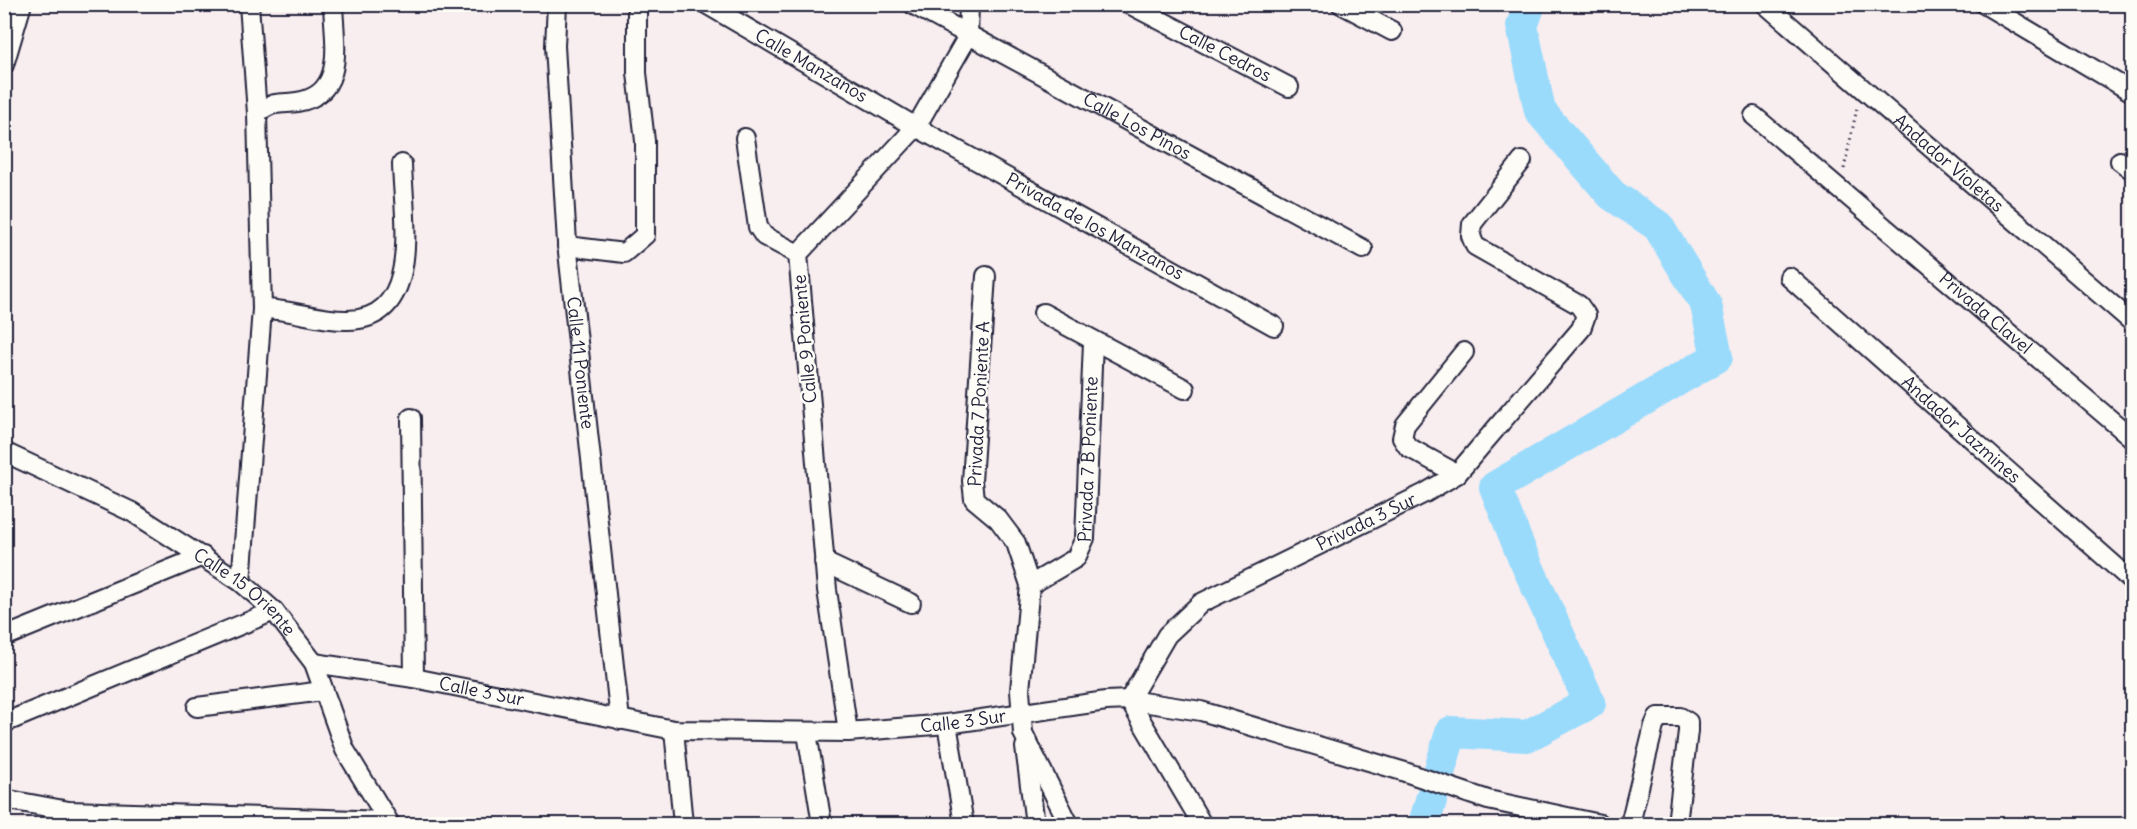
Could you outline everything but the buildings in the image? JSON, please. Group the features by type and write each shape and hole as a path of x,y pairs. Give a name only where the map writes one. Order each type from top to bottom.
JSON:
{"street":[{"path":"4,64 22,4"},
{"path":"241,582 262,309 257,113 249,4"},
{"path":"257,113 273,103 297,102 318,96 331,81 335,64 333,4"},
{"name":"Calle 11 Poniente","path":"557,4 555,46 567,246 620,720"},
{"name":"Calle Manzanos","path":"706,4 916,127"},
{"name":"Calle Los Pinos","path":"912,4 1364,249"},
{"name":"Calle 9 Poniente","path":"848,732 824,562 798,254 916,127 968,36 969,4"},
{"name":"Calle Cedros","path":"1129,4 1289,87"},
{"path":"1341,4 1392,31"},
{"name":"Andador Violetas","path":"1765,4 2133,322"},
{"path":"1984,4 2133,92"},
{"path":"567,246 624,253 645,235 645,141 637,73 634,5"},
{"name":"Privada Clavel","path":"1754,116 2133,438"},
{"name":"Privada de los Manzanos","path":"916,127 1274,326"},
{"path":"745,138 758,227 764,236 798,254"},
{"name":"Privada 3 Sur","path":"1129,700 1167,635 1201,603 1457,474 1581,329 1586,315 1580,305 1475,246 1471,236 1472,224 1522,161"},
{"path":"262,309 349,320 375,314 397,292 405,265 402,164"},
{"name":"Privada 7 Poniente A","path":"986,276 972,481 974,499 998,519 1016,543 1030,585"},
{"name":"Andador Jazmines","path":"1789,277 2133,581"},
{"path":"1043,313 1093,342 1185,389"},
{"name":"Privada 7 B Poniente","path":"1030,585 1076,558 1085,538 1093,342"},
{"path":"1457,474 1408,447 1402,438 1405,425 1464,352"},
{"path":"411,418 414,678"},
{"name":"Calle 15 Oriente","path":"4,452 132,512 241,582 274,611 314,663 345,750 389,823"},
{"path":"4,637 203,556"},
{"path":"824,562 911,603"},
{"path":"1030,585 1020,690 1035,825"},
{"path":"4,723 274,611"},
{"name":"Calle 3 Sur","path":"314,663 414,678 674,730 848,732 947,724 1106,701 1129,700 1201,711 1402,771 1488,800 1600,825"},
{"path":"197,707 323,691"},
{"path":"1129,700 1203,825"},
{"path":"1630,825 1658,717 1680,717 1688,722 1688,731 1677,825"},
{"path":"947,724 964,825"},
{"path":"674,730 683,825"},
{"path":"807,733 822,825"},
{"path":"1023,733 1069,825"},
{"path":"4,799 69,812 389,823"}],"path":[{"path":"1839,189 1861,88"}],"waterway":[{"path":"1424,824 1451,732 1527,736 1590,703 1521,552 1495,487 1717,357 1706,305 1658,226 1612,195 1540,111 1522,26 1530,4"}]}
